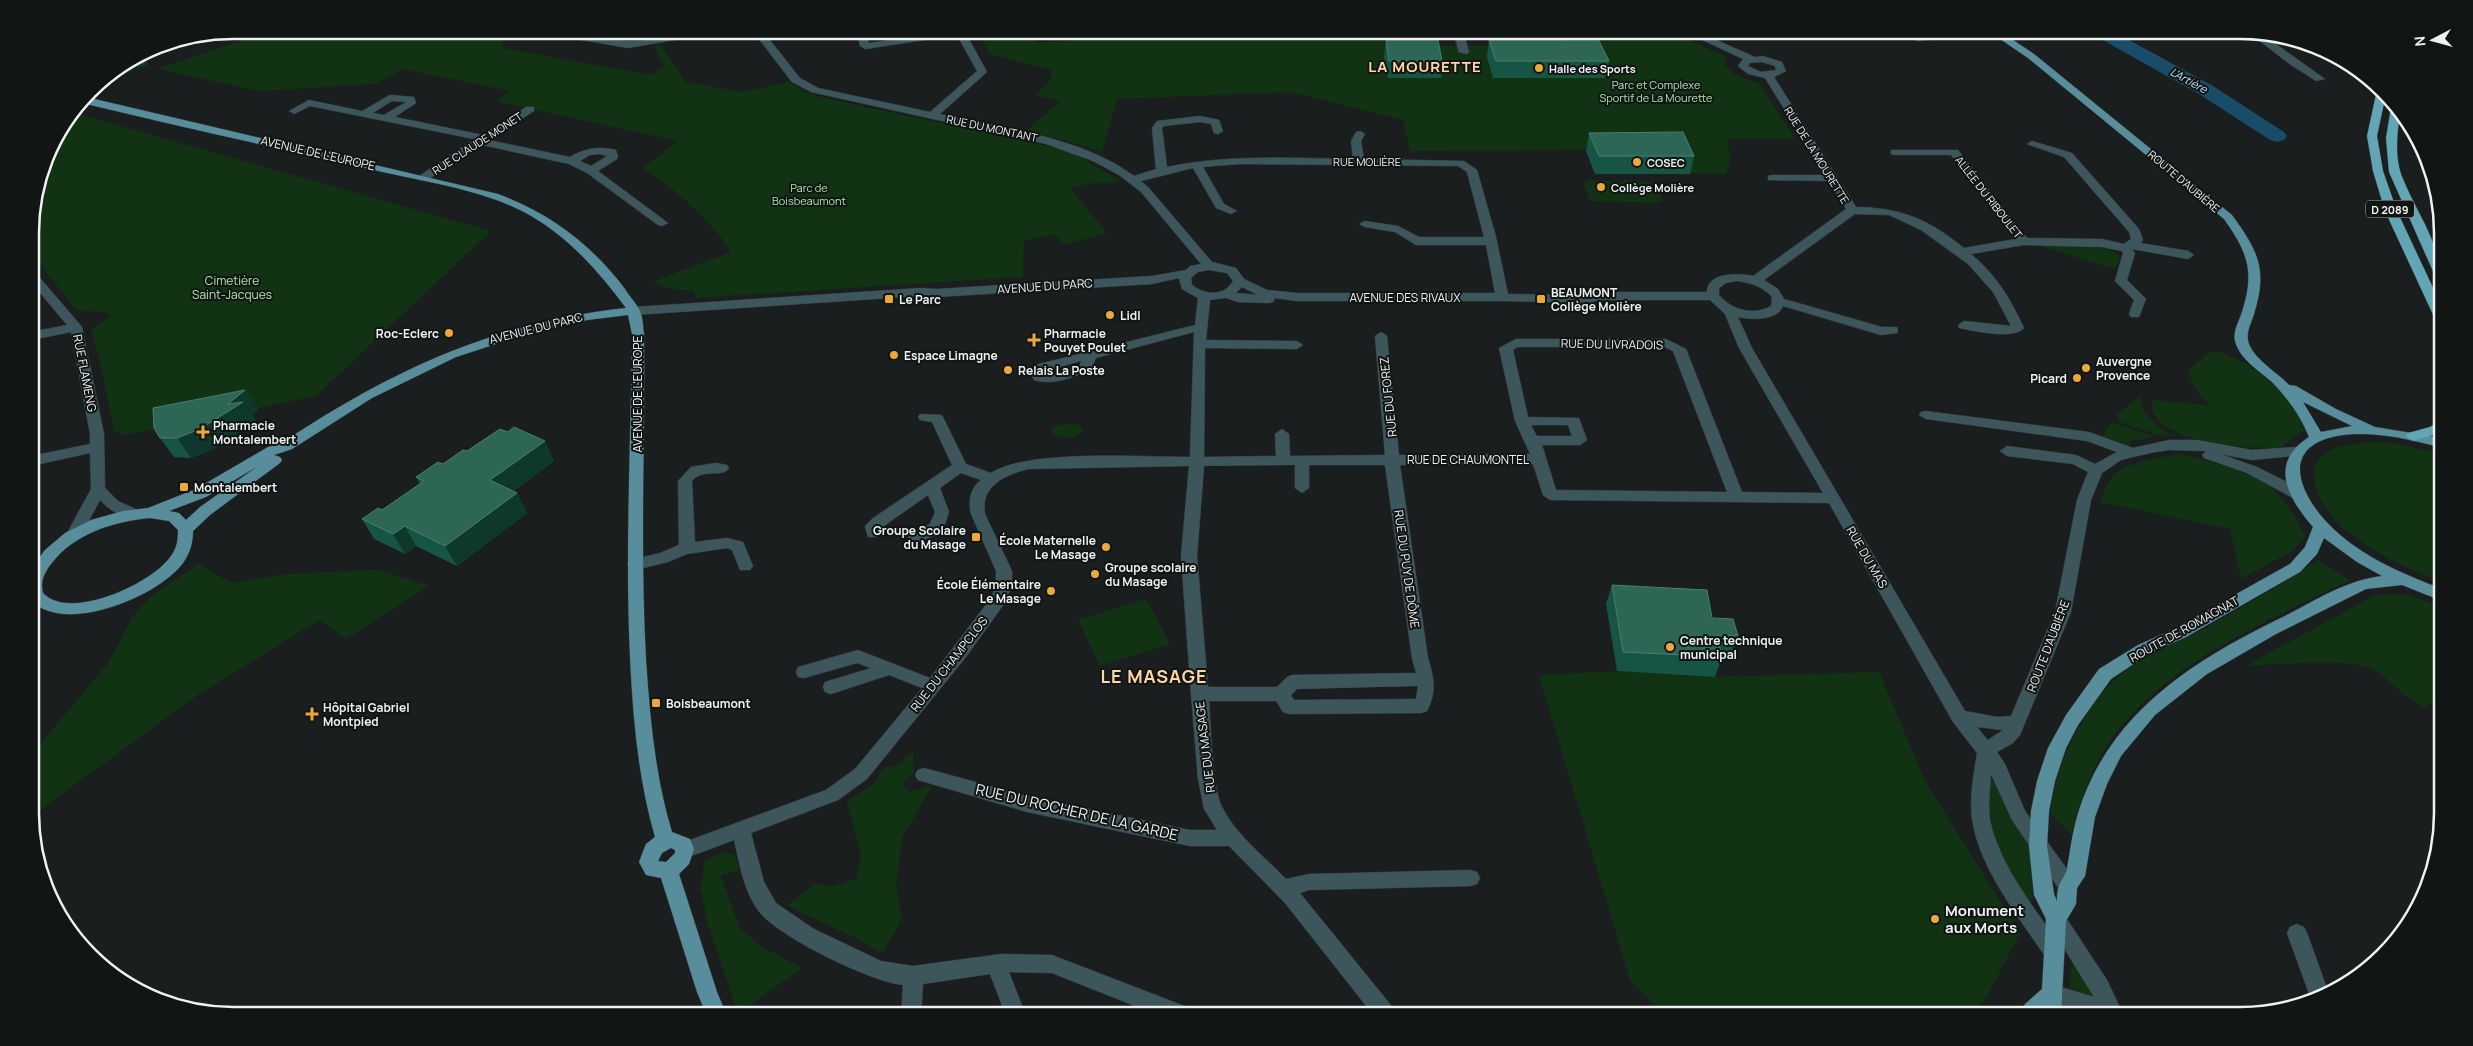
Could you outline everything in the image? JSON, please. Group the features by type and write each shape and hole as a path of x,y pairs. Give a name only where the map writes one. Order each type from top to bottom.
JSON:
{"highway":[{"name":"D 2089","path":"2380,98 2372,136 2378,171 2390,211 2434,304"},
{"name":"D 2089","path":"2394,115 2391,138 2395,172 2434,260"},
{"path":"2413,436 2434,430"}],"main road":[{"name":"ROUTE D'AUBIÈRE","path":"2006,39 2030,56 2228,218 2250,248 2257,270 2255,291 2242,332 2242,342 2260,365 2277,380 2301,407 2311,423 2316,438"},
{"name":"AVENUE DE L'EUROPE","path":"90,101 494,196 546,220 596,262 634,311 638,347 635,624 643,730 654,805 665,841"},
{"name":"AVENUE DU PARC","path":"150,513 201,493 273,450 287,446 380,388 448,355 484,341 556,321 601,313 634,311"},
{"name":"ROUTE D'AUBIÈRE","path":"2277,380 2330,412 2375,430"},
{"path":"2434,441 2375,430 2342,431 2316,438 2297,452 2291,471 2296,493 2321,527 2356,555 2401,580 2434,592"},
{"name":"AVENUE DU PARC","path":"186,530 205,511 281,456 287,446"},
{"path":"39,565 52,551 74,535 103,522 133,514 150,513 174,517 186,530 185,547 176,561 162,574 133,593 111,601 78,608 56,607 39,601"},
{"name":"ROUTE DE ROMAGNAT","path":"2051,1007 2056,919 2044,895 2038,846 2046,781 2057,748 2072,720 2104,674 2144,649 2180,633 2295,568 2312,550 2321,527"},
{"name":"ROUTE DE ROMAGNAT","path":"2056,919 2066,904 2068,886 2076,876 2086,816 2098,784 2115,751 2150,710 2201,669 2270,630 2363,584 2401,580"},
{"path":"665,841 681,842 686,850 679,864 668,870 657,871 649,866 650,852 665,841"},
{"path":"668,870 713,1007"},
{"path":"2036,1007 2051,994"}],"street":[{"path":"594,39 628,44 669,39"},
{"name":"RUE DU MONTANT","path":"764,39 796,80 808,87 1049,141 1097,159 1145,190 1208,266"},
{"path":"864,39 865,46 909,39"},
{"path":"933,115 982,72 964,39"},
{"path":"1460,39 1464,52"},
{"path":"1707,39 1752,58 1769,60 1781,67 1779,73 1768,76 1752,73 1744,68 1744,61 1752,58"},
{"path":"2263,40 2294,63 2320,78"},
{"name":"RUE DE LA MOURETTE","path":"1756,280 1852,210 1768,76"},
{"path":"365,113 390,98 410,99 410,103 386,118"},
{"path":"294,111 309,103 365,113 572,161 591,171 662,223"},
{"name":"RUE CLAUDE MONET","path":"423,178 530,109"},
{"path":"1162,171 1157,128 1161,123 1200,119 1215,122 1218,131"},
{"path":"1359,161 1356,141 1360,134"},
{"path":"2032,144 2068,155 2135,231 2137,240 2129,246"},
{"path":"572,161 586,151 598,149 612,152 613,157 591,171"},
{"name":"ALLÉE DU RIBOULET","path":"1895,152 1954,152 2024,241"},
{"name":"RUE MOLIÈRE","path":"1132,180 1196,164 1239,161 1449,162 1466,165 1472,170 1490,241 1507,297"},
{"path":"1196,164 1220,206 1231,211"},
{"path":"1772,178 1832,178"},
{"path":"1852,210 1877,211 1905,217 1962,252 1987,276 2007,303 2018,328 2010,331 1964,325"},
{"path":"1365,224 1398,230 1416,241 1490,241"},
{"path":"1962,252 2024,241 2102,243 2188,254"},
{"path":"2129,246 2129,253 2121,281 2140,299 2135,314"},
{"name":"AVENUE DU PARC","path":"634,311 810,300 832,303 920,297 937,293 1152,280 1188,273 1208,266"},
{"name":"AVENUE DES RIVAUX","path":"1208,266 1230,270 1235,273 1238,281 1264,293 1297,297"},
{"path":"1186,286 1185,277 1188,273"},
{"path":"1737,278 1756,280 1770,287 1778,296 1779,301 1773,311 1756,315 1742,314 1726,308 1713,296 1713,287 1722,280 1737,278"},
{"name":"AVENUE DU PARC","path":"1152,280 1186,286 1196,294 1204,296"},
{"path":"1225,294 1237,286 1238,281"},
{"name":"RUE FLAMENG","path":"39,284 76,327 97,434 98,489 74,535"},
{"name":"AVENUE DES RIVAUX","path":"1204,296 1225,294 1256,299 1297,297 1507,297 1521,299 1589,299 1597,296 1713,296"},
{"name":"RUE DU MASAGE","path":"1204,296 1199,344 1197,461 1189,556 1207,779 1213,810 1232,838 1292,897 1374,1007"},
{"path":"1779,301 1881,331 1892,330"},
{"name":"RUE DU MAS","path":"1726,308 1737,324 1746,352 1754,360 1958,717 1996,764 2018,815 2068,886"},
{"name":"RUE DU MAS","path":"1754,360 1755,352 1748,331 1748,325 1756,315"},
{"path":"39,334 76,327"},
{"path":"1091,355 1161,336 1200,328"},
{"name":"RUE DU FOREZ","path":"1381,336 1394,459"},
{"name":"RUE DU LIVRADOIS","path":"1539,459 1533,440 1522,421 1506,348 1510,345 1666,343 1679,349 1736,496"},
{"path":"1199,344 1297,345"},
{"path":"1926,415 2089,437 2131,452"},
{"path":"925,417 937,418 960,468 992,479"},
{"path":"1522,421 1574,421 1580,440 1533,440"},
{"path":"1282,434 1283,460"},
{"path":"2169,445 2198,452 2252,470 2296,493"},
{"path":"2007,451 2076,460 2096,470 2104,463 2131,452 2169,445 2197,446 2252,455 2297,452"},
{"path":"39,459 97,447"},
{"name":"RUE DU PUY DE DÔME","path":"1281,694 1289,707 1421,706 1427,696 1426,678 1420,658 1393,469 1394,459"},
{"name":"RUE DE CHAUMONTEL","path":"1197,461 1539,459 1550,495 1832,498"},
{"path":"1302,460 1302,488"},
{"name":"RUE DU CHAMPCLOS","path":"686,850 816,803 848,785 879,753 992,610 1004,585 1004,571 978,514 976,504 982,486 1006,470 1028,464 1197,461"},
{"path":"684,549 686,544 686,481 690,473 695,470 722,468"},
{"path":"873,533 873,526 878,522 960,468"},
{"name":"ROUTE D'AUBIÈRE","path":"1986,750 2007,738 2014,730 2063,612 2084,500 2096,470"},
{"path":"916,537 936,526 942,512 932,487"},
{"path":"98,489 113,505 133,514"},
{"path":"635,564 663,558 684,549 727,543 738,546 745,566"},
{"path":"804,672 858,656 933,686"},
{"path":"830,687 889,669"},
{"path":"1199,694 1281,694 1293,682 1409,682 1426,678"},
{"path":"1347,682 1349,707"},
{"path":"1958,717 1997,724 2016,722"},
{"path":"1986,750 1980,807 1985,834 2005,876 2054,953"},
{"name":"RUE DU ROCHER DE LA GARDE","path":"924,775 1027,804 1190,838 1232,838"},
{"path":"741,830 751,870 769,909 793,926 868,965 890,974 914,976 998,964 1033,962 1052,964 1162,1007"},
{"path":"1282,888 1309,882 1414,881 1470,878"},
{"path":"2056,919 2100,987 2110,1007"},
{"path":"2296,933 2318,992"},
{"path":"998,964 1005,992 1012,1007"},
{"path":"912,1007 914,976"},
{"path":"2051,994 2059,1007"},
{"path":"2051,994 2084,1002 2093,1007"}],"green space":[{"name":"Parc de Boisbeaumont","path":"246,39 502,39 503,48 652,75 664,66 653,46 661,45 686,82 743,92 789,82 805,92 820,97 1051,147 1076,155 1122,182 1093,183 1070,188 1107,233 1064,245 1055,234 1024,241 1023,277 696,298 693,291 672,289 652,282 731,252 713,227 692,206 643,168 678,141 495,101 510,91 403,69 376,84 260,91 157,69"},
{"name":"Parc et Complexe Sportif de La Mourette","path":"981,39 1034,39 1036,43 1086,39 1391,39 1392,46 1585,45 1583,39 1686,39 1727,57 1724,64 1734,74 1760,84 1795,139 1727,139 1730,159 1726,174 1688,173 1678,150 1410,151 1403,120 1292,92 1117,99 1102,152 1068,141 1026,131 1060,101 1035,95 1051,80 1051,70 990,54"},
{"name":"Cimetière Saint-Jacques","path":"79,115 491,231 316,396 126,435 114,431 100,362 91,330 109,317 110,313 76,310 39,263 39,220 42,195 53,158 71,125"},
{"path":"1588,180 1655,182 1663,201 1658,201 1658,203 1590,201 1583,182 1589,182"},
{"path":"2037,245 2093,247 2113,252 2120,256 2115,269"},
{"path":"2214,351 2241,361 2267,378 2299,412 2307,424 2306,431 2292,438 2281,448 2268,448 2228,445 2206,441 2185,435 2168,427 2156,416 2152,403 2154,400 2209,405 2194,387 2188,370"},
{"path":"2141,395 2141,402 2146,414 2155,424 2173,436 2159,435 2120,422 2116,416"},
{"path":"2115,423 2155,437 2131,441 2128,445 2103,436 2110,424"},
{"path":"1068,424 1079,425 1084,430 1077,436 1069,438 1052,434 1052,428"},
{"path":"2389,442 2434,452 2434,579 2380,553 2345,530 2329,512 2316,489 2315,466 2321,457 2333,449 2368,443"},
{"path":"2179,454 2228,467 2264,482 2287,505 2305,536 2294,550 2241,579 2230,529 2100,502 2109,480 2119,470 2145,461"},
{"path":"2318,560 2350,580 2284,612 2216,649 2184,669 2154,692 2128,718 2100,757 2086,789 2071,834 2051,814 2053,795 2065,756 2074,736 2097,700 2110,685 2134,665 2207,627 2278,586"},
{"path":"198,564 232,583 286,574 379,570 429,586 346,639 319,620 196,696 39,811 39,746 108,663 133,616 150,597"},
{"path":"2405,594 2434,604 2434,702 2425,708 2410,699 2379,673 2361,665 2346,663 2292,663 2245,666 2376,595"},
{"path":"1146,599 1170,644 1100,666 1078,620"},
{"path":"1617,671 1715,677 1879,672 1925,781 2020,933 1988,995 1977,1007 1656,1007 1630,980 1539,675"},
{"path":"913,750 914,773 901,784 910,792 932,785 902,839 896,887 902,918 882,954 859,940 787,905 816,883 832,887 856,879 861,855 847,801 873,784 886,766 896,767"},
{"path":"1994,780 2008,811 2030,848 2033,901 2029,902 2010,872 1998,845 1989,801 1988,782"},
{"path":"724,852 734,855 740,869 721,876 740,929 764,948 803,968 748,1006 736,1007 707,922 701,887 705,860"},
{"path":"2073,960 2096,999 2069,988"}],"building":[{"path":"1598,39 1609,61 1496,61 1489,40 1564,40"},
{"path":"1386,40 1438,40 1442,61 1389,61"},
{"path":"1683,132 1694,156 1599,156 1589,133"},
{"path":"245,390 228,404 243,402 200,429 177,438 160,438 154,428 153,408"},
{"path":"514,427 545,441 490,480 517,493 445,546 405,526 393,534 362,519 378,508 382,510 424,481 416,477 438,462 443,464 500,429 508,432"},
{"name":"Centre technique municipal","path":"1612,585 1707,590 1712,618 1733,619 1738,636 1717,635 1722,657 1623,652"}],"waterway":[{"name":"L'Artière","path":"2114,39 2206,90 2277,136"}],"place":[{"name":"Halle des Sports","path":"1539,68"},
{"name":"COSEC","path":"1637,162"},
{"name":"Collège Molière","path":"1601,187"},
{"name":"Le Parc","path":"889,299"},
{"name":"BEAUMONT Collège Molière","path":"1541,299"},
{"name":"Lidl","path":"1110,315"},
{"name":"Roc-Eclerc","path":"449,333"},
{"name":"Pharmacie Pouyet Poulet","path":"1034,340"},
{"name":"Espace Limagne","path":"894,355"},
{"name":"Auvergne Provence","path":"2086,368"},
{"name":"Relais La Poste","path":"1008,370"},
{"name":"Picard","path":"2077,378"},
{"name":"Pharmacie Montalembert","path":"203,432"},
{"name":"Montalembert","path":"184,487"},
{"name":"Groupe Scolaire du Masage","path":"976,537"},
{"name":"École Maternelle Le Masage","path":"1106,547"},
{"name":"Groupe scolaire du Masage","path":"1095,574"},
{"name":"École Élémentaire Le Masage","path":"1051,591"},
{"name":"Centre technique municipal","path":"1670,647"},
{"name":"Boisbeaumont","path":"656,703"},
{"name":"Hôpital Gabriel Montpied","path":"312,714"},
{"name":"Monument aux Morts","path":"1935,919"}],"district":[{"name":"LA MOURETTE","path":"1425,66"},
{"name":"LE MASAGE","path":"1154,676"}]}
